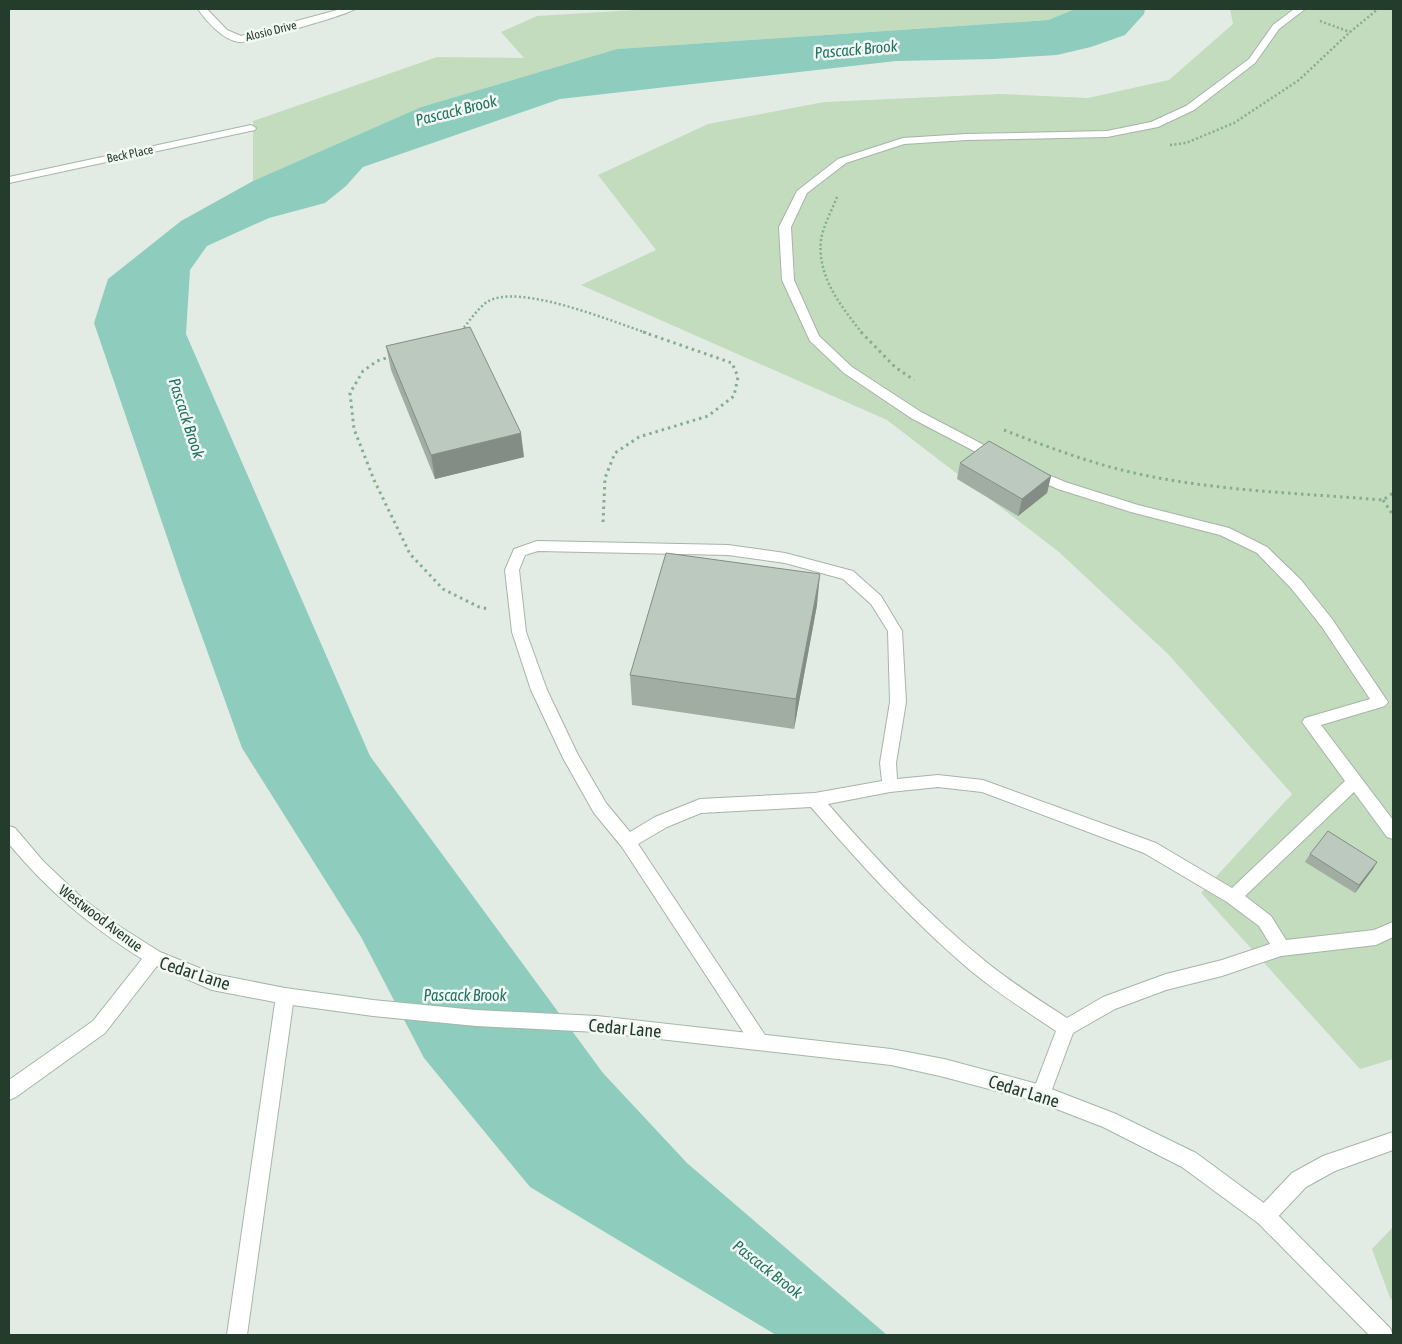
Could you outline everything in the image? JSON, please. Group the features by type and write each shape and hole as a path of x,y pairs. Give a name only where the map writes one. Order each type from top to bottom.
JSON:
{"street":[{"name":"Alosio Drive","path":"202,9 224,32 240,39 350,9"},
{"path":"1007,462 916,415 848,370 814,338 788,280 785,227 802,191 842,161 903,141 966,137 1107,134 1154,126 1190,108 1252,61 1276,28 1297,10"},
{"name":"Beck Place","path":"9,180 251,128"},
{"path":"1023,469 1063,486 1136,509 1224,531 1262,550 1296,584 1321,615 1380,702 1310,722 1393,832"},
{"path":"759,1041 628,842 600,808 571,758 539,690 519,632 512,570 519,552 537,546 728,550 785,558 848,575 876,600 895,631 898,702 888,763 890,786"},
{"path":"628,842 661,822 700,806 815,800 890,786 938,780 983,786 1150,848 1233,897 1265,921 1280,948"},
{"path":"1233,897 1354,782"},
{"path":"815,800 854,846 921,914 979,967 1066,1028"},
{"name":"Westwood Avenue","path":"9,833 37,866 76,903 113,931 154,957"},
{"path":"1041,1094 1066,1028 1109,1003 1166,982 1222,968 1280,948 1376,937 1393,928"},
{"name":"Cedar Lane","path":"9,1091 99,1027 154,957 212,982 285,996 373,1008 476,1018 597,1024 759,1041 900,1059 944,1068 1041,1094 1109,1120 1189,1160 1265,1216 1383,1335"},
{"path":"237,1335 285,996"},
{"path":"1265,1216 1299,1180 1330,1163 1393,1141"}],"path":[{"path":"1168,146 1186,143 1234,123 1299,80 1350,32 1378,9"},
{"path":"1297,10 1350,32"},
{"path":"842,191 837,196 821,240 824,273 836,299 866,339 895,367 917,382"},
{"path":"457,334 463,330 487,302 504,297 536,299 566,305 732,363 738,376 734,396 708,416 639,437 615,453 605,478 601,546"},
{"path":"393,356 377,361 363,371 350,393 354,429 374,480 410,554 443,589 479,607 517,614"},
{"path":"1000,428 1071,456 1147,475 1227,486 1383,500 1393,493"},
{"path":"1383,500 1393,515"}],"shaded area":[{"path":"650,9 1075,9 1048,20 617,49 421,107 253,181 253,121 437,57 524,58 501,32 537,16"},
{"path":"1230,9 1393,9 1393,1059 1360,1069 1201,893 1292,794 1169,655 1059,552 887,420 581,285 656,250 598,175 708,124 824,102 1000,94 1088,98 1169,80 1233,24"},
{"path":"1393,1227 1393,1301 1390,1298 1372,1249"}],"water":[{"name":"Pascack Brook","path":"1075,9 1145,9 1144,14 1125,35 1091,47 1057,55 994,59 896,61 560,99 363,167 346,186 325,203 269,218 207,246 190,270 186,334 370,756 603,1073 687,1163 887,1335 776,1335 530,1187 424,1058 361,937 242,748 182,581 94,323 108,279 181,221 253,181 421,107 617,49 1048,20"}],"building":[{"path":"470,327 521,433 431,455 386,346"},
{"path":"989,441 1051,476 1022,499 960,463"},
{"path":"666,553 820,574 796,699 630,675"},
{"path":"1328,831 1377,862 1359,885 1310,854"}]}
